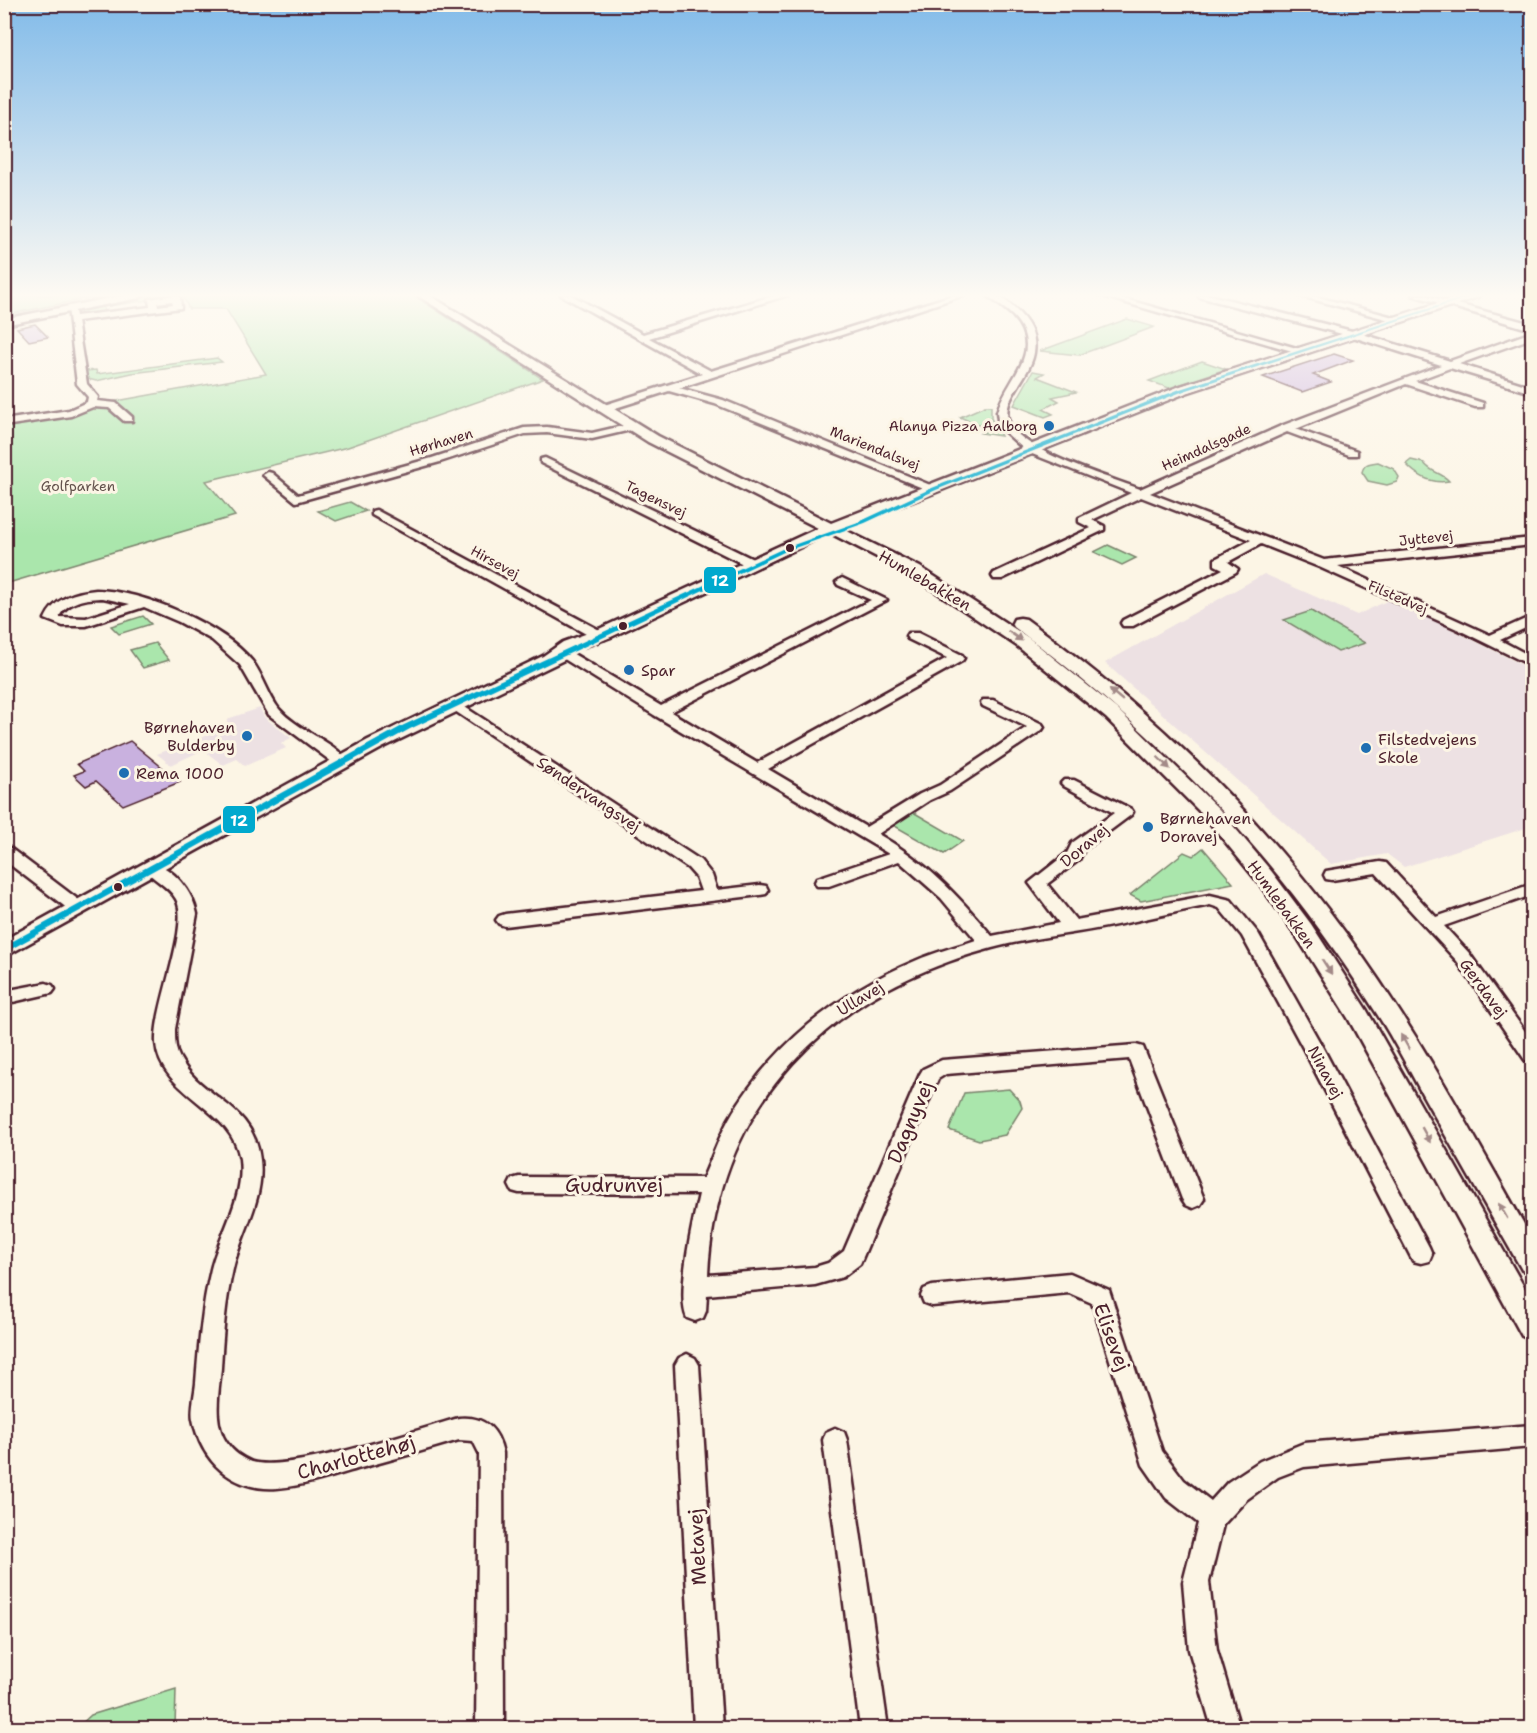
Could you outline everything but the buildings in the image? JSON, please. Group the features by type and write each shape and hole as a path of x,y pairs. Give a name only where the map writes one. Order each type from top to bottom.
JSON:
{"street":[{"path":"81,376 82,384 93,397 92,404"},
{"name":"Humlebakken","path":"550,376 632,427 760,493 919,563 1000,609 1057,648 1137,712 1221,794 1295,880 1380,999 1533,1262"},
{"path":"602,409 703,376"},
{"path":"1019,376 1003,405 1002,416 1014,437 1031,450"},
{"path":"4,950 342,762 454,704 557,655 569,646 601,635 784,550 1182,390 1225,376"},
{"name":"Heimdalsgade","path":"998,576 1100,528 1083,520 1139,493 1285,428 1418,376"},
{"path":"1487,376 1533,390"},
{"path":"1405,381 1479,405"},
{"name":"Mariendalsvej","path":"669,387 719,402 934,489"},
{"path":"4,423 71,412 92,404 112,405 128,418"},
{"name":"Hørhaven","path":"268,476 296,499 436,460 524,431 547,430 592,436 632,427"},
{"path":"1285,428 1353,453"},
{"name":"Filstedvej","path":"1031,450 1323,564 1533,662"},
{"name":"Tagensvej","path":"545,461 753,564"},
{"name":"Hirsevej","path":"376,513 601,635"},
{"name":"Humlebakken","path":"840,528 914,570 1023,642 1112,714 1212,813 1283,902 1358,1015 1533,1327"},
{"path":"1128,623 1232,569 1218,562 1260,540"},
{"name":"Jyttevej","path":"1323,564 1533,541"},
{"path":"659,712 881,600 842,582"},
{"path":"144,603 83,622 71,624 52,620 58,607 63,603 87,595 103,594 144,603 184,619 218,638 246,663 274,712 342,762"},
{"path":"1490,640 1533,620"},
{"path":"757,769 957,657 913,636"},
{"path":"557,655 868,833 902,855 947,894 988,943"},
{"path":"868,833 925,797 945,788 1037,727 988,703"},
{"name":"Søndervangsvej","path":"454,704 694,864 704,875 711,896"},
{"name":"Doravej","path":"1069,783 1125,812 1078,847 1073,856 1037,883 1072,927"},
{"path":"4,852 78,908"},
{"path":"822,882 902,855"},
{"name":"Charlottehøj","path":"152,867 179,890 188,904 189,921 170,1004 166,1047 174,1066 186,1082 212,1099 235,1123 250,1160 244,1209 222,1268 205,1418 211,1437 216,1449 230,1464 252,1474 274,1476 310,1471 459,1429 472,1428 482,1432 489,1441 491,1453 490,1728"},
{"name":"Gerdavej","path":"1332,875 1380,867 1463,957 1533,1055"},
{"path":"1433,924 1533,889"},
{"path":"506,920 760,890"},
{"name":"Ullavej","path":"696,1311 698,1238 709,1186 733,1128 764,1081 819,1025 864,993 902,973 988,943 1210,900 1218,901"},
{"name":"Ninavej","path":"1218,901 1230,908 1249,933 1324,1068 1421,1254"},
{"path":"4,998 46,989"},
{"name":"Dagnyvej","path":"695,1286 815,1276 835,1270 852,1257 930,1074 942,1067 1136,1052 1193,1199"},
{"name":"Gudrunvej","path":"519,1185 709,1186"},
{"name":"Elisevej","path":"932,1296 1070,1283 1101,1297 1152,1457 1174,1489 1212,1518"},
{"name":"Metavej","path":"687,1365 708,1728"},
{"path":"1226,1728 1203,1650 1196,1582 1212,1518 1237,1491 1269,1469 1304,1455 1533,1436"},
{"path":"834,1440 874,1728"}],"shaded area":[{"name":"Filstedvejens Skole","path":"1264,574 1357,615 1391,599 1532,670 1532,826 1404,867 1387,854 1331,864 1105,663"},
{"name":"Børnehaven Bulderby","path":"260,708 264,717 291,738 281,743 286,748 245,766 237,759 223,765 203,750 171,765 157,754 219,731 230,718"}],"green space":[{"path":"85,376 119,376 96,381 84,378"},
{"name":"Golfparken","path":"256,376 538,376 543,379 348,447 206,481 235,516 5,584 5,424 70,414 100,404"},
{"path":"1030,376 1039,376 1037,377 1076,392 1052,397 1059,401 1043,409 1053,414 1045,417 1014,405"},
{"path":"1163,376 1205,376 1169,388 1149,381"},
{"path":"985,406 991,406 991,418 1001,436 981,433 989,430 960,417"},
{"path":"1411,460 1424,463 1449,481 1431,480 1420,475 1406,464"},
{"path":"1378,462 1394,469 1399,477 1397,482 1387,485 1368,481 1362,472 1364,467"},
{"path":"350,502 366,511 336,521 318,511"},
{"path":"1108,545 1136,558 1122,565 1094,552"},
{"path":"1311,611 1365,643 1338,652 1284,620"},
{"path":"143,616 151,624 119,634 111,626"},
{"path":"155,643 169,660 143,668 130,650"},
{"path":"913,812 963,841 944,854 893,825"},
{"path":"1203,848 1233,883 1141,901 1130,895 1184,852 1193,856"},
{"path":"1009,1089 1020,1101 1022,1108 1005,1135 979,1140 949,1130 964,1093"},
{"path":"176,1689 175,1728 77,1728 91,1715"}],"transit line":[{"name":"12","path":"4,950 407,727 784,550 863,522 934,489 1182,390 1225,376"}],"place":[{"name":"Alanya Pizza Aalborg","path":"1049,426"},
{"name":"Spar","path":"629,670"},
{"name":"Børnehaven Bulderby","path":"247,736"},
{"name":"Filstedvejens Skole","path":"1366,748"},
{"name":"Rema 1000","path":"124,773"},
{"name":"Børnehaven Doravej","path":"1148,827"}]}
